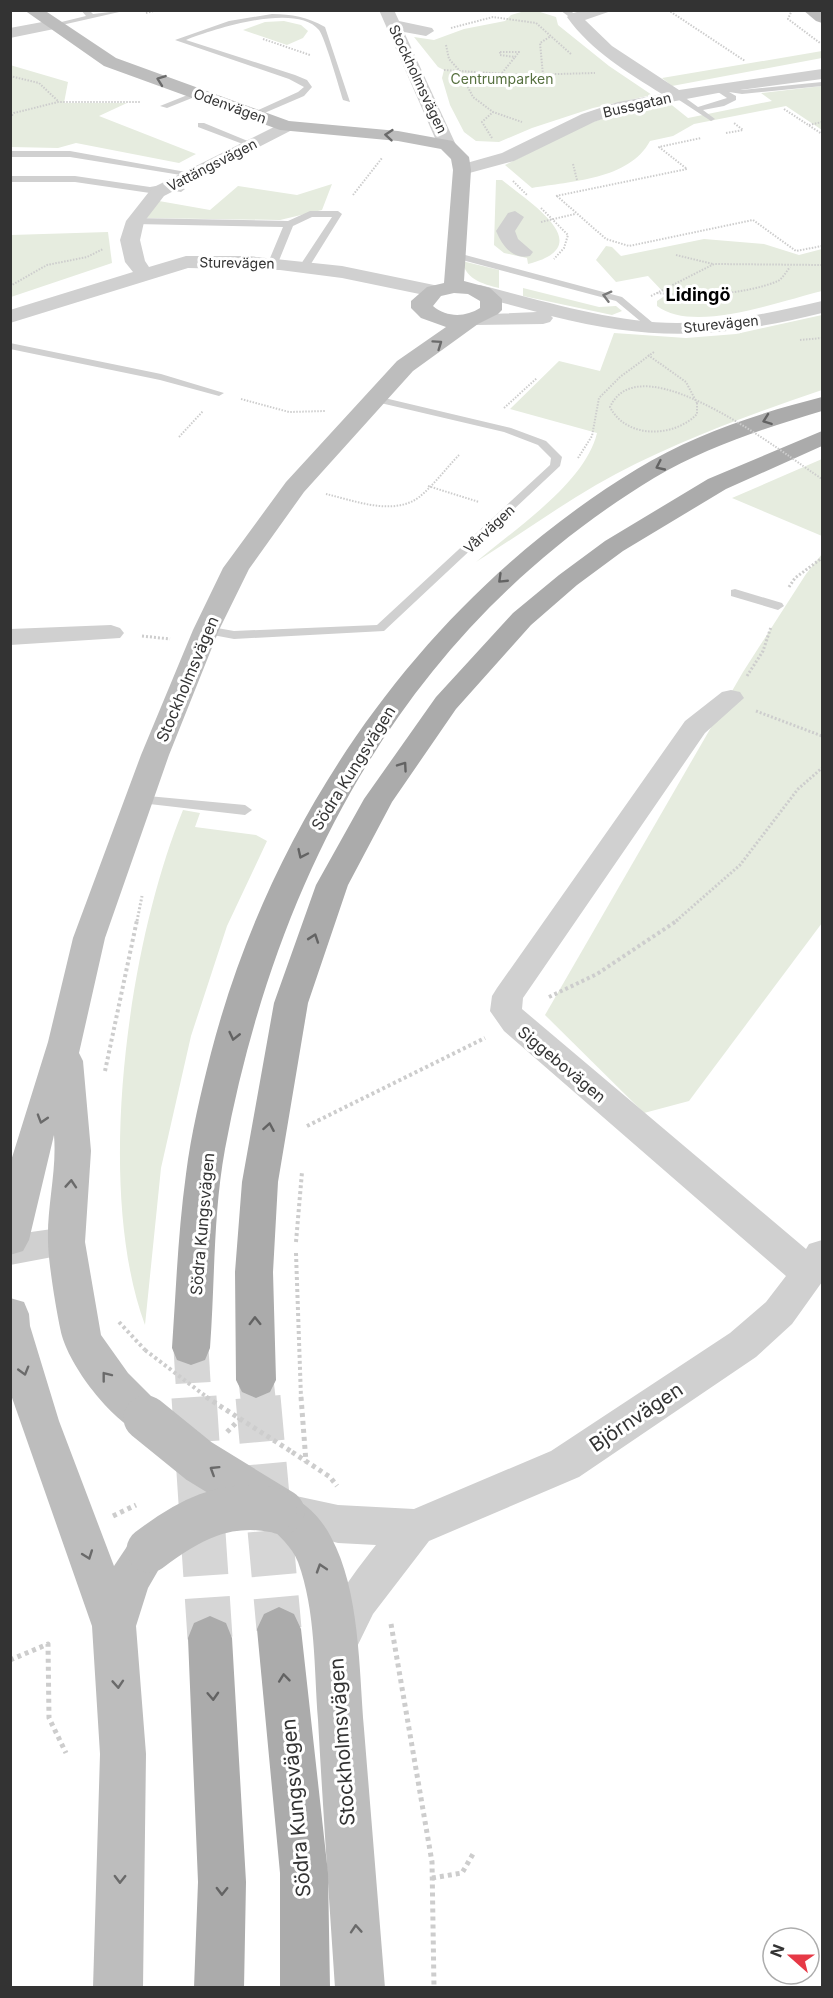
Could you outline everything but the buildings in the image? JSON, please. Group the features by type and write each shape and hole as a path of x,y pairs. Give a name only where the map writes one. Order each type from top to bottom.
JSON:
{"main road":[{"name":"Södra Kungsvägen","path":"191,1348 207,1153 238,1017 276,909 305,847 336,788 395,699 473,607 523,559 589,509 648,472 713,441 770,419 822,404"},
{"path":"256,1380 254,1272 260,1182 291,1004 332,885 379,799 446,703 522,619 568,580 614,546 717,484 822,438"},
{"name":"Södra Kungsvägen","path":"279,1629 304,1873 305,1988"},
{"path":"210,1638 222,1882 219,1988"}],"street":[{"name":"Odenvägen","path":"32,10 110,62 286,126 398,136 447,145"},
{"path":"569,14 607,10"},
{"path":"811,10 822,18"},
{"path":"569,14 585,30 637,71 677,96"},
{"path":"390,18 426,31"},
{"name":"Stockholmsvägen","path":"390,18 447,145 460,157 462,170 454,255 444,289 422,301 425,312 405,366"},
{"path":"15,30 53,25"},
{"name":"Bussgatan","path":"462,170 508,158 600,113 718,88 822,74"},
{"name":"Vattängsvägen","path":"135,221 158,192 175,188 194,174 286,126"},
{"path":"515,217 505,231 506,236 523,252"},
{"path":"135,221 130,240 135,262 145,275"},
{"name":"Sturevägen","path":"10,317 186,262 234,260 273,263 444,289"},
{"path":"444,289 480,291"},
{"name":"Stockholmsvägen","path":"10,1240 31,1153 65,1042 89,938 137,798 206,630 236,568 295,487 405,366 472,320 485,315 493,305 491,299 480,291"},
{"name":"Sturevägen","path":"480,291 582,318 654,328 733,326 822,306"},
{"path":"425,312 442,319 472,320"},
{"name":"Sturevägen","path":"472,320 582,318"},
{"path":"10,637 111,633"},
{"name":"Siggebovägen","path":"731,698 695,727 508,996 506,1011 514,1023 815,1264"},
{"name":"Stockholmsvägen","path":"65,1042 73,1151 66,1242 82,1337 96,1363 114,1386 146,1418 199,1461 294,1519 316,1551 327,1586 334,1646 360,1988"},
{"path":"10,1250 66,1242"},
{"name":"Björnvägen","path":"294,1519 360,1526 415,1528 565,1464 743,1345 779,1313 815,1264"},
{"path":"10,1314 11,1326 39,1421 114,1626 123,1754 118,1988"},
{"path":"114,1626 130,1578 149,1550 177,1528 207,1513 258,1505 294,1519"},
{"name":"Björnvägen","path":"334,1646 358,1600 415,1528"}],"lane":[{"path":"84,10 91,17"},
{"path":"53,25 125,10"},
{"path":"255,115 301,94 308,87 304,82 292,77 179,40 217,24 244,16 282,15 316,22 322,28 347,100"},
{"path":"718,88 742,92 822,84"},
{"path":"698,109 721,104 733,98 718,88"},
{"path":"164,106 198,94"},
{"path":"677,96 711,119"},
{"path":"201,125 251,144"},
{"path":"10,154 70,154 194,174"},
{"path":"10,179 75,179 150,190 175,188"},
{"path":"135,221 289,224 310,214 338,214 304,267"},
{"path":"273,263 289,224"},
{"path":"454,255 619,299 654,328"},
{"path":"10,346 161,376 219,393"},
{"name":"Vårvägen","path":"206,630 234,635 380,628 400,612 555,466 557,457 542,443 486,425 376,399"},
{"path":"735,592 778,606"},
{"path":"137,798 245,810"}],"path":[{"path":"668,10 771,80"},
{"path":"792,10 788,19 821,43"},
{"path":"447,30 493,17 536,23 572,55"},
{"path":"217,24 334,63"},
{"path":"543,75 540,43 551,36"},
{"path":"445,39 449,59 459,70 473,97 493,112 528,124"},
{"path":"502,73 515,57 519,52 501,52 500,55 515,57"},
{"path":"444,70 543,75 600,73"},
{"path":"10,76 39,83 58,102"},
{"path":"10,118 12,113 58,102 143,102 164,106"},
{"path":"783,109 822,134"},
{"path":"493,112 483,122 483,125 495,144"},
{"path":"722,134 743,130 730,119 740,117"},
{"path":"808,125 822,122"},
{"path":"701,138 659,147 687,169 556,196 606,239 629,246 753,220 796,251 822,246"},
{"path":"353,195 383,158"},
{"path":"573,164 577,180"},
{"path":"553,219 576,214"},
{"path":"10,286 47,265 87,257 109,246"},
{"path":"676,255 714,264 790,267 822,265"},
{"path":"644,299 714,264"},
{"path":"656,293 682,296 729,291 780,280 790,267"},
{"path":"648,355 686,382 697,404 697,414 688,424 677,429 656,431 622,423 613,415 610,407 618,394 636,387 656,386 679,392 699,400 822,479"},
{"path":"486,425 537,378"},
{"path":"179,437 219,393 289,412 332,411"},
{"path":"325,494 373,504 406,504 459,455"},
{"path":"428,486 479,502"},
{"path":"731,698 759,712 822,736"},
{"path":"305,1127 514,1023 539,1000 576,988 644,944 740,865 796,789 822,768"},
{"path":"302,1161 296,1252 300,1387 306,1461"},
{"path":"145,1350 211,1401 330,1477 353,1504 360,1526"},
{"path":"375,1577 386,1600 432,1862 434,1988"},
{"path":"10,1660 48,1644 49,1718 66,1753"},
{"path":"432,1878 462,1873 473,1854"}],"green space":[{"name":"Centrumparken","path":"528,10 556,17 558,25 609,66 652,95 593,108 532,128 499,142 476,141 464,132 450,105 442,78 444,70 438,67 414,37 434,40 464,29 505,21 511,15"},
{"path":"284,21 301,25 308,31 303,38 287,45 243,30 265,22"},
{"path":"822,51 822,58 672,86 662,78"},
{"path":"10,65 68,82 64,103 127,103 99,116 196,154 179,163 76,143 58,148 11,147"},
{"path":"822,86 822,130 786,106 694,124 673,136 650,141 628,164 614,171 581,180 532,188 505,165 583,126 617,113 668,102 688,118 772,101 761,93"},
{"path":"496,180 502,180 528,200 552,224 559,236 558,247 549,256 528,264 527,258 504,253 494,245"},
{"path":"332,184 322,210 280,220 145,218 159,201 210,210 238,186 297,195"},
{"path":"108,232 112,263 11,297 11,235"},
{"path":"704,239 764,244 799,255 822,249 822,291 738,313 692,317 673,314 657,306 657,301 666,295 648,276 616,282 596,260 606,246 612,247 621,256"},
{"path":"462,261 499,270 499,288 471,276"},
{"path":"523,288 599,307 616,306 622,311 612,315 523,296"},
{"path":"822,315 822,390 707,432 623,470 581,494 476,562 547,504 579,469 590,452 597,433 510,409 559,361 600,371 614,333 686,338 736,334"},
{"path":"822,459 822,536 732,498"},
{"path":"822,554 822,923 689,1101 644,1113 545,1015 743,672 806,574"},
{"path":"183,810 200,813 195,827 256,835 267,841 227,926 191,1036 161,1168 145,1325 130,1269 122,1205 120,1137 124,1066 133,995 147,928 163,865"}],"tunnel":[{"path":"191,1348 194,1398"},
{"path":"256,1380 258,1398"},
{"path":"194,1397 210,1638"},
{"path":"258,1397 279,1629"}],"district":[{"name":"Lidingö","path":"698,295"}]}
